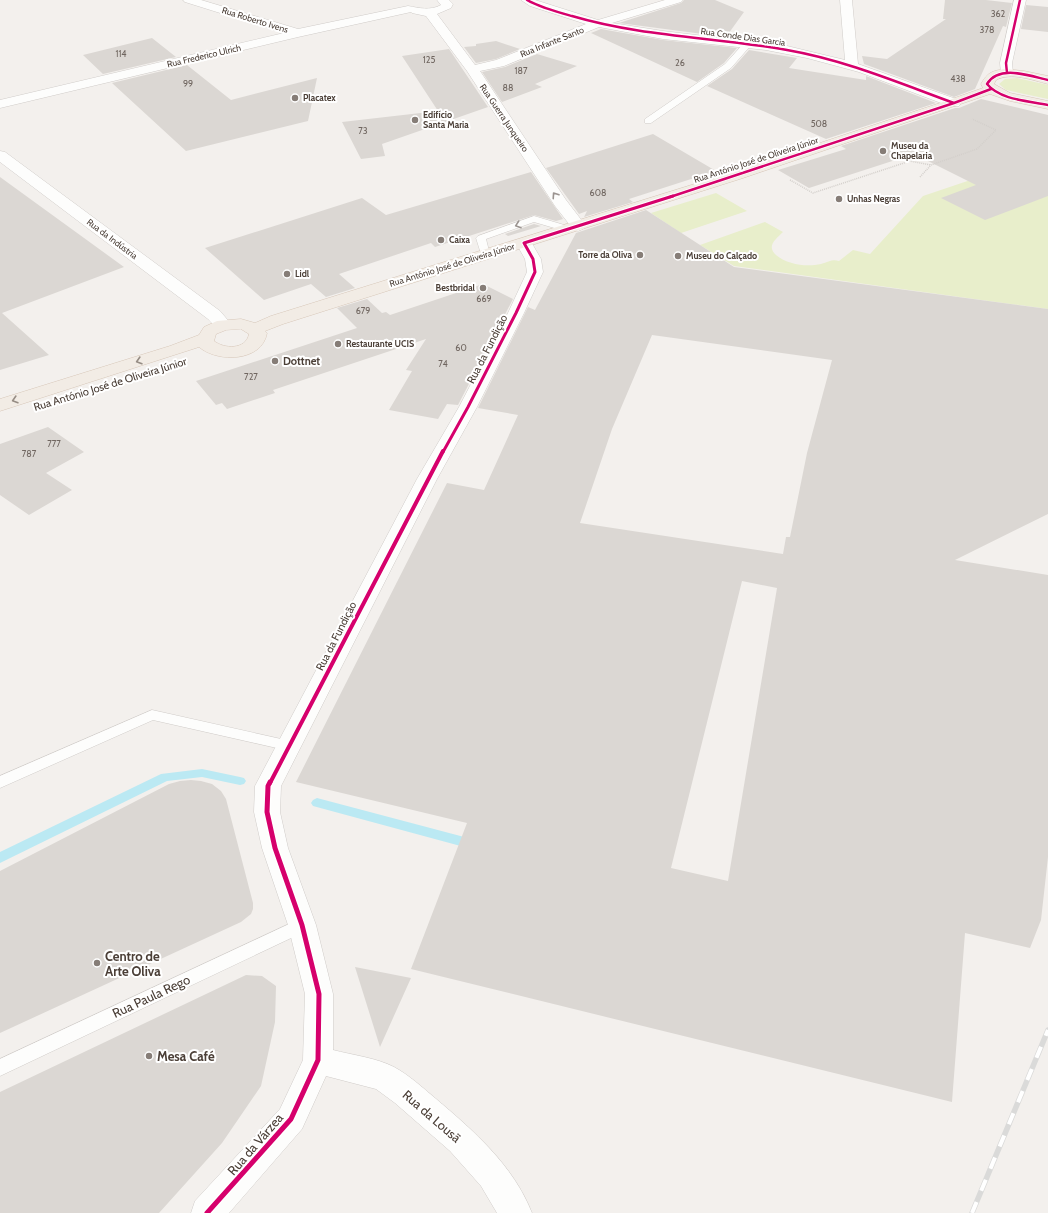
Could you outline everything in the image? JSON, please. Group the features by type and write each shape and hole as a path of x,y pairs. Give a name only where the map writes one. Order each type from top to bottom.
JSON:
{"main road":[{"path":"1048,80 1018,73 1007,73 992,77 988,80 987,84 991,89 1000,94 1048,105"},
{"name":"Rua António José de Oliveira Júnior","path":"0,418 183,360 220,352 237,352 252,346 258,337 258,333 255,329 277,320 738,175 954,103 991,89"},
{"path":"223,325 241,324 255,329"},
{"name":"Rua António José de Oliveira Júnior","path":"0,405 176,350 205,339 210,331 223,325"},
{"path":"205,339 205,343 208,346 220,352"}],"street":[{"name":"Rua Roberto Ivens","path":"189,0 298,33"},
{"path":"409,5 418,12 429,12 440,10 446,6 446,2 443,0"},
{"name":"Rua Conde Dias Garcia","path":"527,0 534,4 596,24 643,32 748,44 852,64 954,103"},
{"name":"Rua Infante Santo","path":"472,69 500,63 596,24 677,0"},
{"path":"846,0 852,64"},
{"path":"1007,73 1006,63 1020,0"},
{"name":"Rua Frederico Ulrich","path":"0,104 409,5"},
{"name":"Rua Guerra Junqueiro","path":"429,12 472,69 560,203 573,228"},
{"name":"Rua da Indústria","path":"0,155 214,315 223,325"},
{"name":"Rua da Fundição","path":"318,1060 319,994 302,925 275,848 267,812 268,786 427,479 468,407 519,306 534,272 533,259 524,243"},
{"name":"Rua da Várzea","path":"207,1213 290,1119 318,1060"},
{"name":"Rua da Lousã","path":"318,1060 384,1077 406,1093 461,1140 492,1175 516,1213"}],"lane":[{"path":"648,121 728,66 748,44"},
{"path":"485,255 481,238 534,219 573,228"},
{"path":"0,782 152,715 290,746"},
{"name":"Rua Paula Rego","path":"0,1068 302,925"}],"path":[{"path":"920,177 931,165 977,149 996,130 970,118"},
{"path":"903,158 910,161 931,165"},
{"path":"786,178 813,193 910,161"}],"green space":[{"path":"1017,78 1048,85 1048,99 1006,90 999,84 1005,79"},
{"path":"1048,154 1048,309 734,266 700,245 765,222 783,232 773,243 773,252 786,261 792,263 810,265 837,260 839,261 853,250 870,254 923,196"},
{"path":"716,193 747,211 681,233 651,213"}],"building":[{"path":"684,0 715,0 744,12 726,37 619,23 681,3"},
{"path":"945,0 986,0 1012,3 1006,27 1003,26 975,89 954,97 864,64 862,56 887,59 946,19 943,19"},
{"path":"1026,5 1048,7 1048,32 1021,29"},
{"path":"601,29 663,40 737,48 724,63 697,82 591,33"},
{"path":"152,38 176,57 103,74 83,55"},
{"path":"496,41 520,49 496,59 476,63 464,47 476,46 476,44"},
{"path":"449,49 488,107 382,144 385,156 361,159 342,122 438,111 402,56"},
{"path":"749,50 797,58 789,68 866,80 866,76 936,103 826,139 707,86 732,69"},
{"path":"537,54 577,66 535,84 542,87 502,102 482,72 505,67"},
{"path":"187,65 231,100 317,78 308,121 186,151 112,83"},
{"path":"981,99 1048,115 1048,196 985,220 941,198 976,185 914,154 809,188 778,170 846,149 841,146 955,108 959,108"},
{"path":"653,134 716,171 629,199 633,202 584,217 587,211 579,214 546,168"},
{"name":"Lidl","path":"531,172 563,219 556,221 534,215 435,247 431,243 339,274 355,288 326,297 311,284 264,300 205,248 362,198 386,215"},
{"path":"0,177 124,267 2,313 49,355 0,370"},
{"path":"646,210 734,267 1048,309 1048,514 955,560 1048,575 1048,857 1041,920 1030,948 965,933 952,1102 411,969 467,823 296,782 447,483 484,490 518,415 478,408 528,307 535,310 576,233","holes":["652,335 832,360 807,453 790,537 786,537 783,554 580,523 612,429","742,581 777,588 728,881 671,868"]},
{"path":"534,224 541,226 508,236 505,234"},
{"path":"483,284 513,299 458,405 447,404 438,419 389,410 412,371 406,370 426,339 273,390 275,393 227,409 222,403 216,405 196,381 357,328 337,308 367,299 382,313 386,312 390,315"},
{"path":"48,427 84,452 46,473 72,490 29,515 0,495 0,444"},
{"path":"191,780 212,784 221,791 226,799 253,903 251,914 241,922 0,1033 0,871 169,784"},
{"path":"355,967 411,978 380,1047"},
{"path":"246,975 262,976 276,986 275,1022 261,1086 222,1143 159,1213 0,1213 0,1092"}],"waterway":[{"path":"0,858 165,777 202,773 240,781"},
{"path":"317,803 468,843"}],"railway":[{"path":"972,1213 1048,1030"}],"cycle path":[{"path":"527,0 534,4 561,13 628,30 766,47 807,54 845,64 954,103"},
{"path":"1007,73 1006,63 1020,0"},
{"path":"1048,80 1014,73 1005,73 991,78 987,84 991,89 1005,96 1048,105"},
{"path":"207,1213 291,1119 318,1060 319,994 302,925 275,848 267,812 268,786 427,479 468,407 516,313 535,272 533,259 524,243 738,175 954,103 991,89"}],"place":[{"name":"Placatex","path":"295,98"},
{"name":"Edifício Santa Maria","path":"415,120"},
{"name":"Museu da Chapelaria","path":"883,151"},
{"name":"Unhas Negras","path":"839,199"},
{"name":"Caixa","path":"441,240"},
{"name":"Torre da Oliva","path":"640,255"},
{"name":"Museu do Calçado","path":"678,256"},
{"name":"Lidl","path":"287,274"},
{"name":"Bestbridal","path":"483,288"},
{"name":"Restaurante UCIS","path":"338,344"},
{"name":"Dottnet","path":"275,361"},
{"name":"Centro de Arte Oliva","path":"97,963"},
{"name":"Mesa Café","path":"149,1056"}]}
